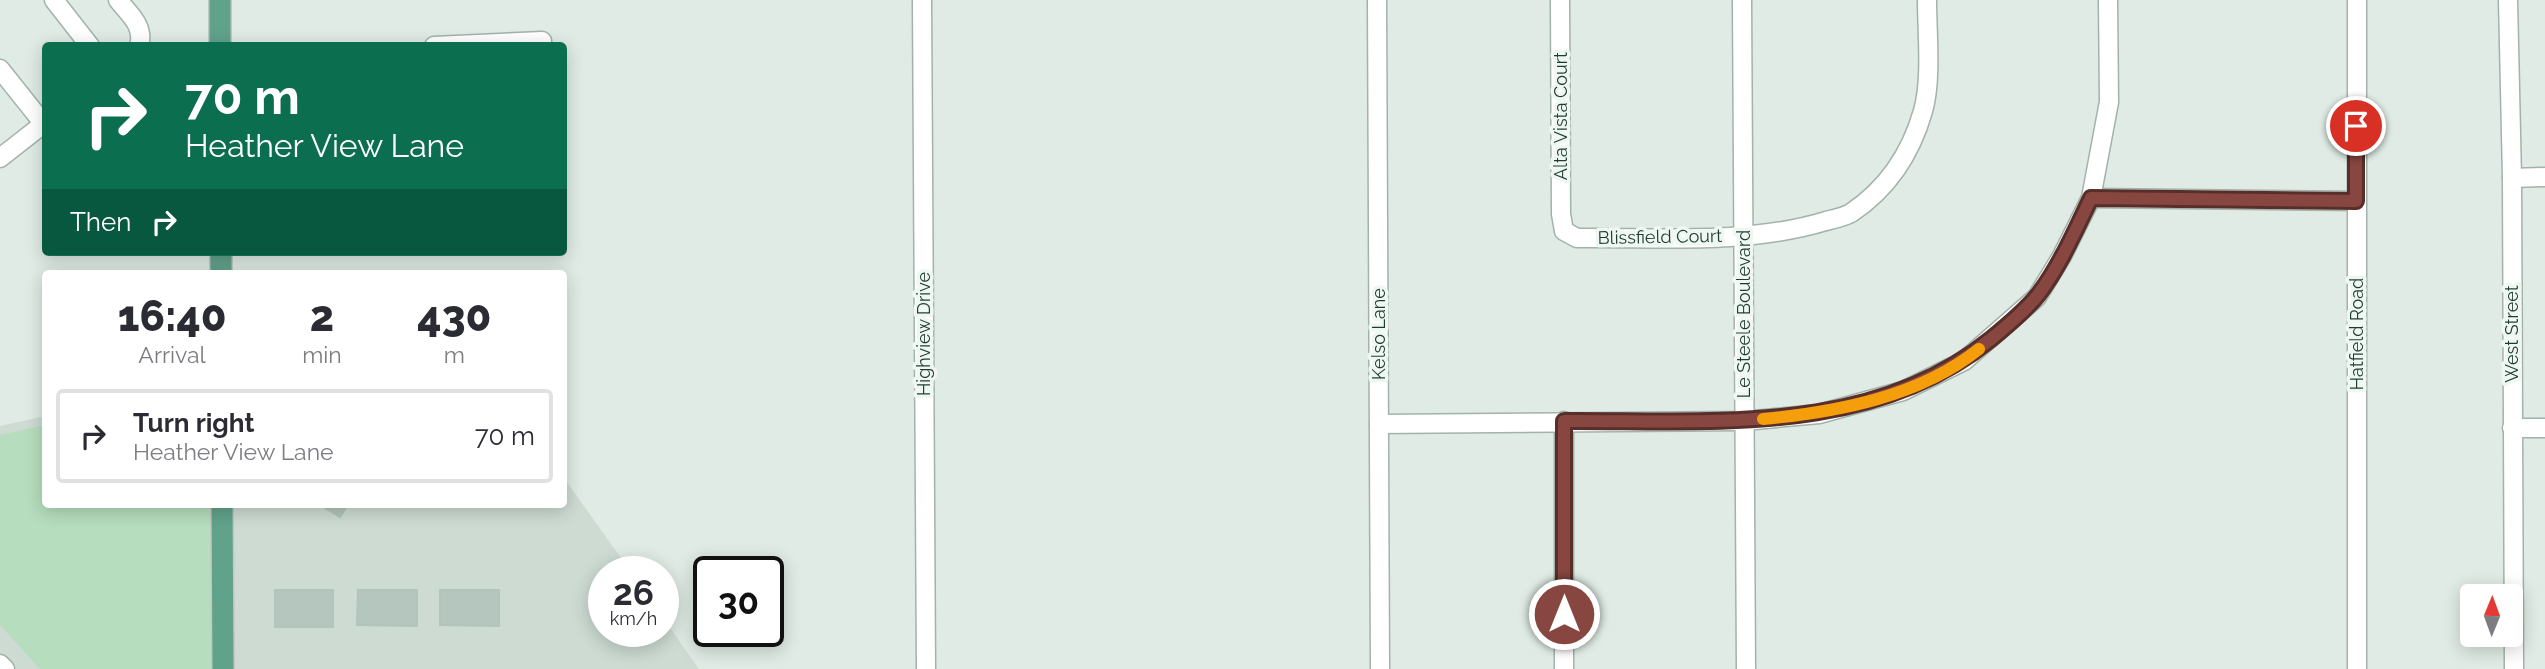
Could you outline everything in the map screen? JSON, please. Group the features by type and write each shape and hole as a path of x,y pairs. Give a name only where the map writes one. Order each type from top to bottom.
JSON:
{"main road":[{"path":"220,0 220,42"},
{"path":"222,508 223,669"}],"street":[{"path":"54,0 87,42"},
{"path":"118,0 138,24 142,36 140,42"},
{"name":"Highview Drive","path":"922,0 926,669"},
{"name":"Kelso Lane","path":"1377,0 1380,669"},
{"name":"Alta Vista Court","path":"1560,0 1561,214 1564,231"},
{"name":"Le Steele Boulevard","path":"1742,0 1746,669"},
{"name":"Blissfield Court","path":"1564,231 1577,238 1744,235 1797,230 1849,214 1885,186 1908,149 1924,109 1927,0"},
{"path":"1379,424 1744,421 1819,414 1903,391 1964,361 2037,297 2062,257 2091,198 2109,102 2108,0"},
{"name":"Hatfield Road","path":"2357,0 2357,669"},
{"name":"West Street","path":"2508,0 2512,178 2514,669"},
{"path":"520,42 542,41"},
{"path":"0,69 42,120"},
{"path":"0,158 42,124"},
{"path":"2512,178 2545,177"},
{"path":"2091,198 2356,201"},
{"path":"1564,421 1564,669"},
{"path":"2512,428 2545,428"},
{"path":"0,664 5,669"}],"shaded area":[{"path":"42,417 42,508 567,508 567,482 620,556 588,556 588,647 679,647 679,641 699,669 0,669 0,426"}],"green space":[{"path":"42,426 42,508 214,508 215,669 40,669 0,625 0,435"}],"building":[{"path":"325,508 346,508 340,517"},
{"path":"275,590 333,590 333,627 275,627"},
{"path":"358,590 417,590 417,626 357,625"},
{"path":"440,590 499,590 499,626 440,625"}],"slow traffic":[{"path":"1763,419 1819,414 1903,391 1964,361 1979,349"}],"route":[{"path":"1564,614 1564,421 1744,421 1819,414 1903,391 1964,361 2037,297 2062,257 2091,198 2356,201 2356,126"}]}
